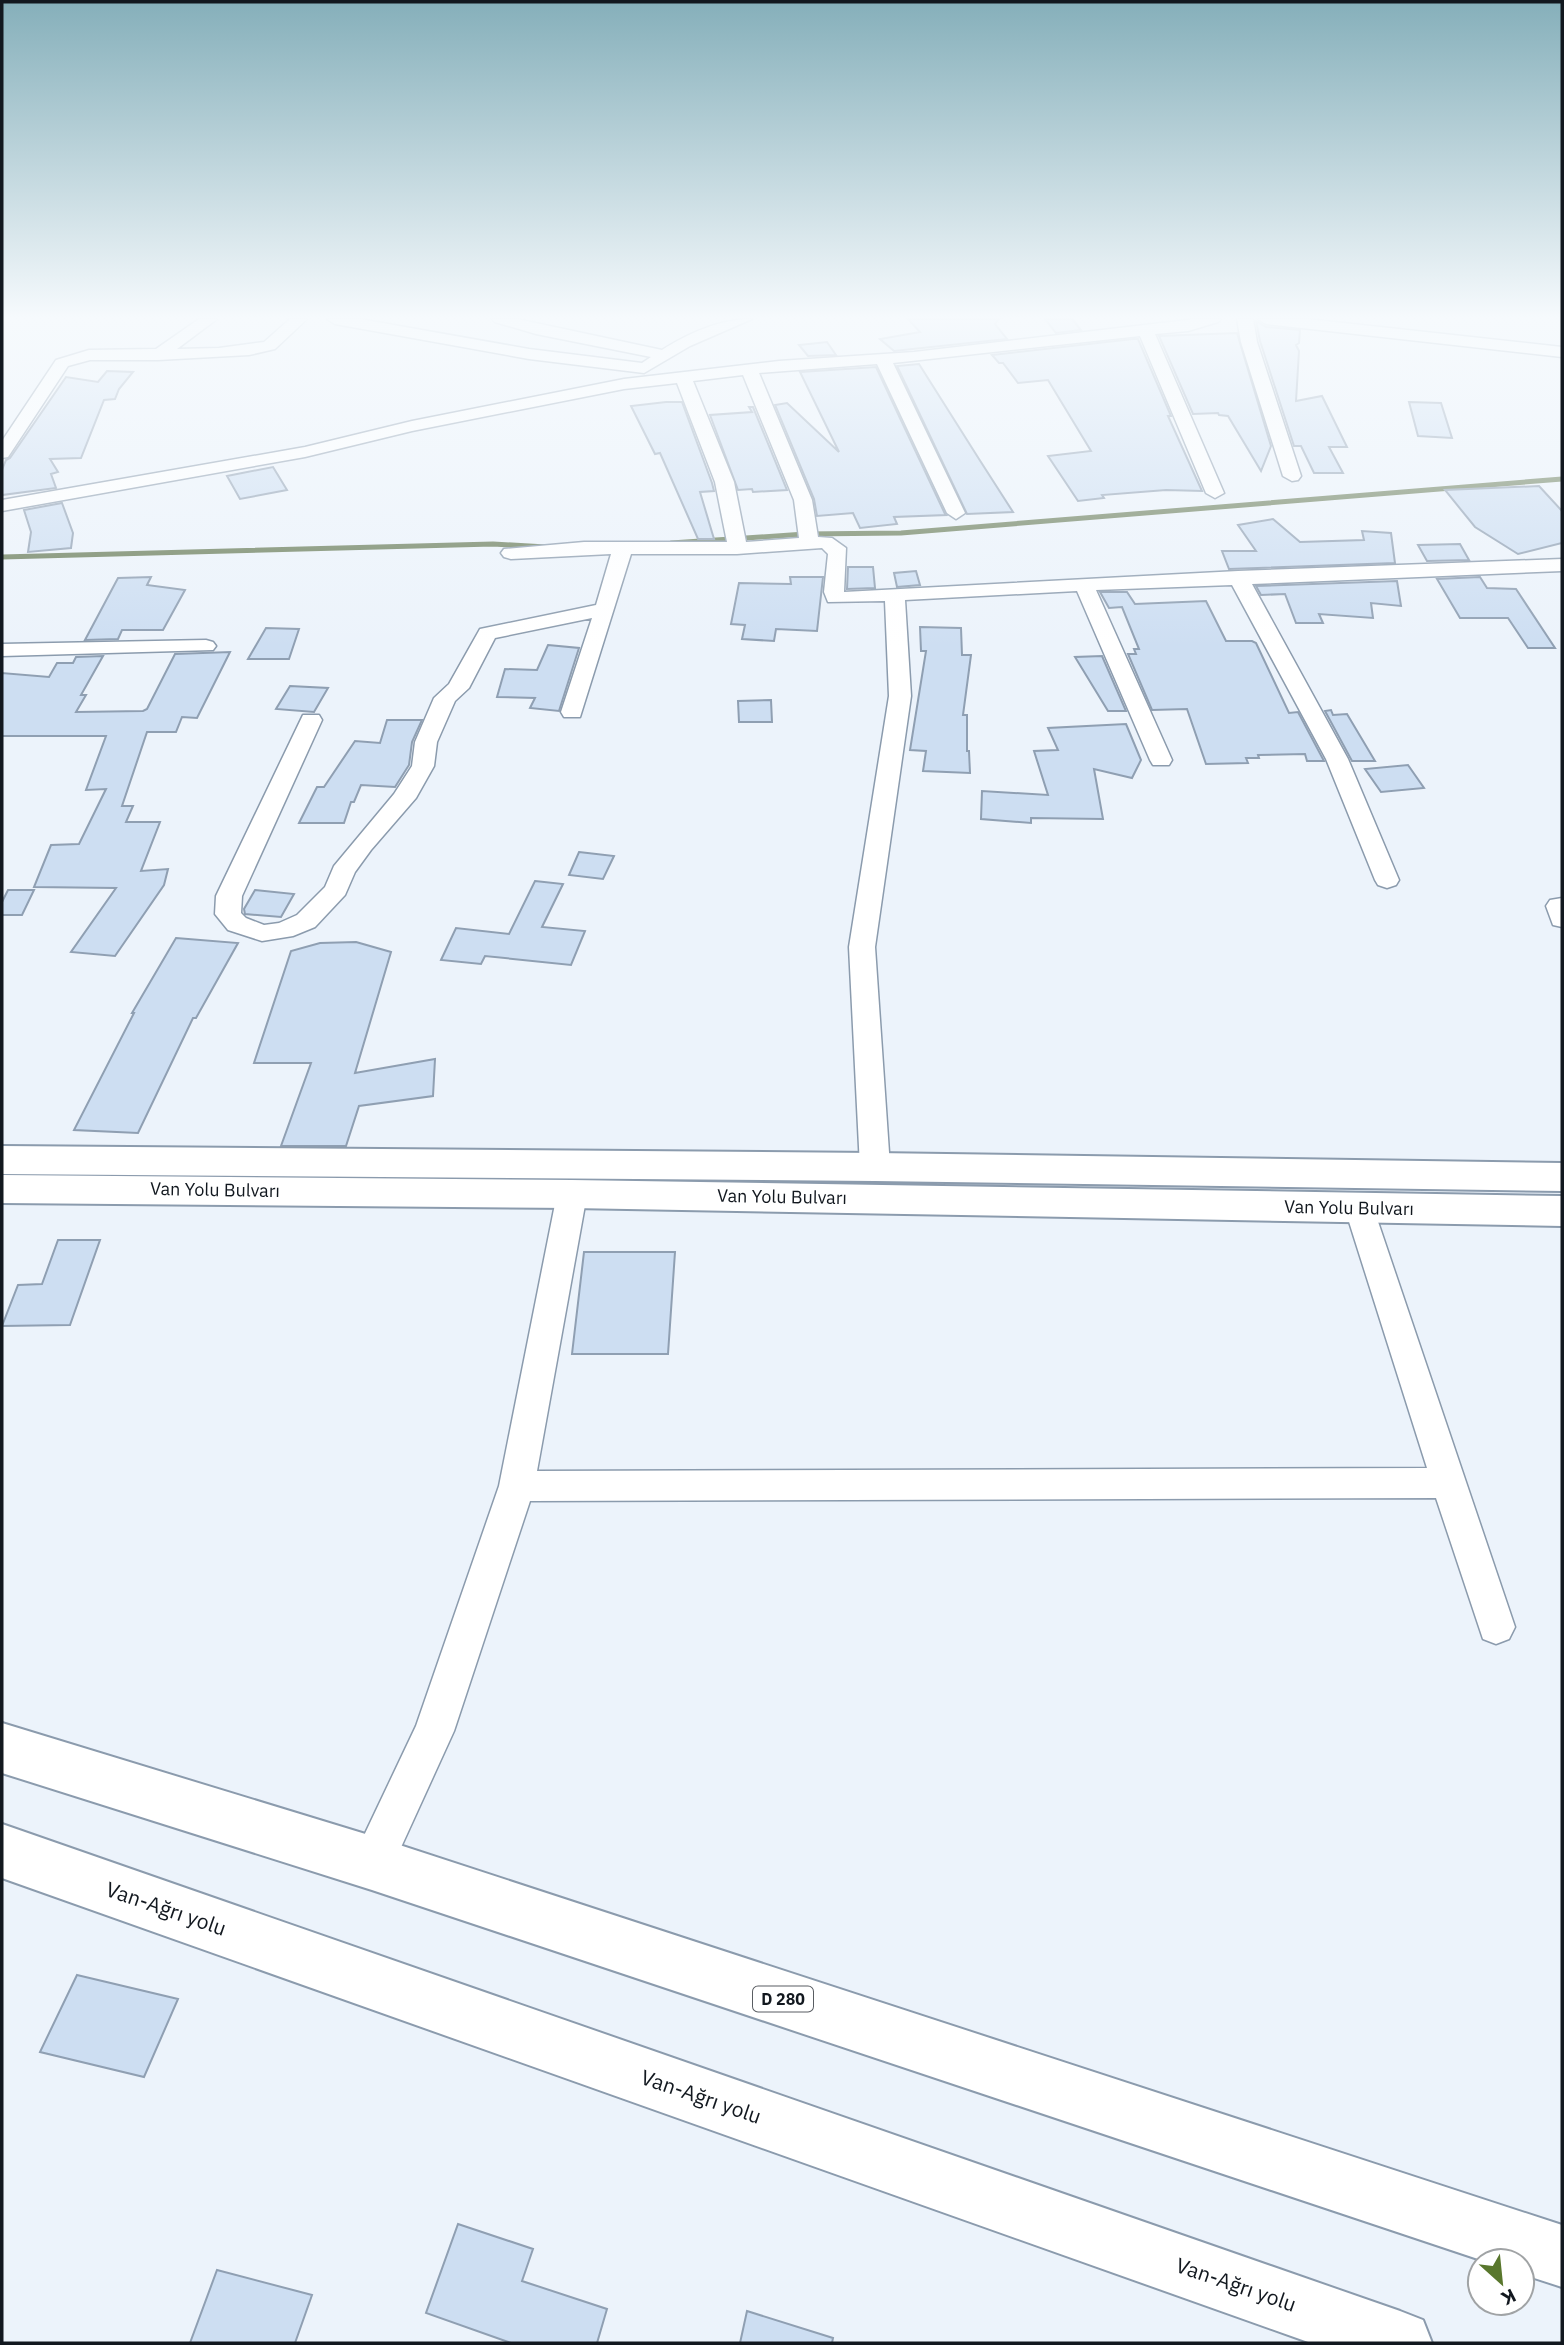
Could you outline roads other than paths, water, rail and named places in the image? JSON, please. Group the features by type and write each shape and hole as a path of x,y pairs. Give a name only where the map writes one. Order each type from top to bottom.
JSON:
{"main road":[{"path":"2,1160 875,1167 1562,1177"},
{"name":"Van Yolu Bulvarı","path":"2,1188 572,1194 1562,1211"},
{"name":"D 280","path":"2,1748 372,1863 1562,2256"},
{"name":"Van-Ağrı yolu","path":"2,1851 1401,2343"}],"street":[{"path":"2,453 20,428"},
{"path":"2,506 305,452 402,428"},
{"path":"704,428 720,466 732,508 737,542"},
{"path":"773,428 803,500 809,536"},
{"path":"916,428 956,513"},
{"path":"1187,428 1215,493"},
{"path":"1277,428 1292,477"},
{"path":"511,553 584,548 622,550 809,536 836,548 838,555 833,587 835,598 1238,577 1562,565"},
{"path":"572,712 606,609 622,550"},
{"path":"1238,577 1337,760 1387,880"},
{"path":"1084,585 1161,760"},
{"path":"875,1167 862,947 900,696 895,594"},
{"path":"311,720 229,896 228,914 237,924 249,930 262,933 284,930 306,921 336,890 342,871 404,797 423,766 426,742 445,698 458,688 487,634 606,609"},
{"path":"2,649 206,646"},
{"path":"1562,906 1559,906 1562,919"},
{"path":"372,1863 434,1731 517,1486 572,1194"},
{"path":"1360,1209 1496,1628"},
{"path":"517,1486 1449,1483"}],"waterway":[{"path":"671,543 805,534 901,533 1562,479"},
{"path":"2,557 493,544 546,547"}]}
